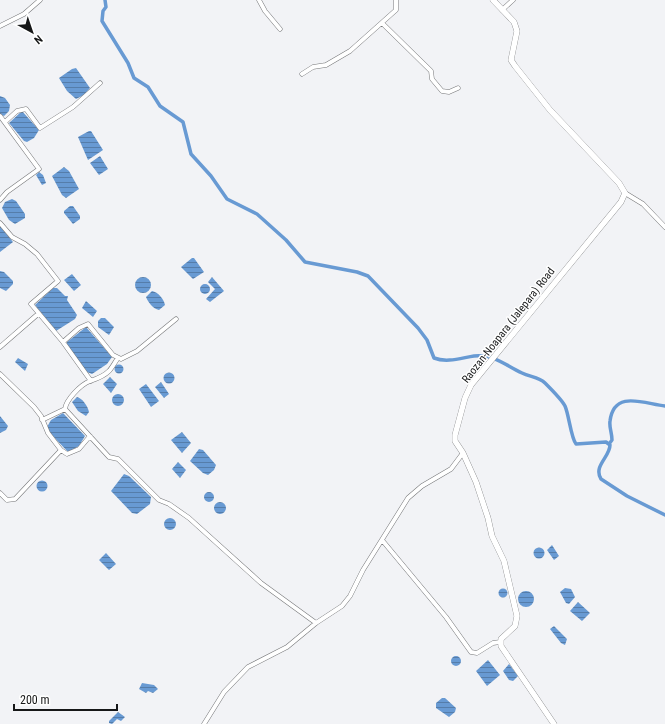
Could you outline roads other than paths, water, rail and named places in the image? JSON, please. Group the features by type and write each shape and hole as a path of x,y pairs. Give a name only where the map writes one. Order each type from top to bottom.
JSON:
{"main road":[{"path":"493,0 514,22 517,31 511,60 515,66 550,110 619,183 625,193"},
{"name":"Raozan-Noapara (Jalepara) Road","path":"500,642 502,638 515,626 518,616 504,561 494,540 478,488 462,450 455,441 454,436 465,398 471,385 624,198 625,193"},
{"path":"500,642 504,651 554,724"}],"street":[{"path":"0,26 24,14 40,0"},
{"path":"259,0 265,11 280,29"},
{"path":"302,74 313,67 326,65 350,51 396,10 396,0"},
{"path":"502,10 513,0"},
{"path":"382,23 431,71 432,79 442,91 449,92 458,88"},
{"path":"5,122 17,111 26,109 40,128 73,107 100,83"},
{"path":"0,116 39,169 7,192 0,200"},
{"path":"625,193 629,194 643,204 665,227"},
{"path":"0,223 12,237 25,244 37,254 58,281 31,304 63,342 91,381"},
{"path":"0,347 38,314"},
{"path":"63,342 79,328 88,324 118,358 126,358 137,351 176,319"},
{"path":"42,420 64,409 66,404 78,390 91,381 97,380 109,372 118,358"},
{"path":"0,374 34,406 48,433 61,450 67,454 75,451 90,436"},
{"path":"64,409 109,457 118,459 146,485 159,500 170,504 189,518 261,583 316,623"},
{"path":"0,493 7,500 15,499 61,450"},
{"path":"204,724 224,692 242,672 248,667 296,641 316,623 339,608 347,600 363,570 411,495 430,480 451,469 462,450"},
{"path":"382,540 446,617 471,652 476,653 493,643 500,642"}],"water":[{"path":"76,68 90,88 84,95 76,99 67,91 59,78"},
{"path":"0,96 5,98 10,105 9,111 4,116 0,114"},
{"path":"22,111 39,130 34,138 27,142 24,141 9,123"},
{"path":"91,131 103,150 88,160 78,137"},
{"path":"100,156 108,169 99,175 90,163"},
{"path":"64,167 69,171 79,189 66,198 62,195 52,176"},
{"path":"39,172 43,175 46,183 42,185 36,175"},
{"path":"12,199 16,201 25,214 25,218 15,224 9,220 2,208 5,202"},
{"path":"70,206 73,206 80,216 80,219 73,224 64,213 64,211"},
{"path":"0,226 13,242 0,252"},
{"path":"194,258 204,272 193,279 181,267"},
{"path":"0,271 4,272 13,281 13,284 6,291 0,288"},
{"path":"72,274 81,285 74,291 64,280"},
{"path":"143,277 149,279 151,285 149,291 143,293 137,291 135,285 137,279"},
{"path":"212,277 224,291 210,302 206,299 215,289 208,282"},
{"path":"203,284 207,284 210,289 207,294 203,294 200,291 200,287"},
{"path":"53,288 57,288 65,296 68,296 67,300 77,315 75,319 56,331 35,305"},
{"path":"152,291 162,298 165,305 159,310 151,305 146,297"},
{"path":"86,301 97,311 93,317 82,308"},
{"path":"101,318 105,318 114,327 109,335 98,327 98,321"},
{"path":"86,327 112,357 107,364 92,374 87,372 67,345 67,342"},
{"path":"18,358 28,364 25,371 15,362"},
{"path":"119,364 124,369 119,374 114,369"},
{"path":"169,372 173,374 175,378 173,382 169,384 165,382 163,378 165,374"},
{"path":"110,377 117,384 111,393 103,384"},
{"path":"161,382 169,394 164,398 155,387"},
{"path":"146,384 159,401 151,407 139,389"},
{"path":"118,394 122,396 124,400 122,404 118,406 114,404 112,400 114,396"},
{"path":"77,397 83,401 87,407 89,412 86,416 78,411 72,402"},
{"path":"63,413 85,436 79,446 68,452 49,432 47,427 51,420"},
{"path":"0,416 8,426 6,430 0,433"},
{"path":"182,432 191,443 182,453 171,440"},
{"path":"199,449 203,450 216,465 214,470 208,475 203,473 190,461"},
{"path":"178,462 186,470 180,478 172,469"},
{"path":"124,474 129,476 151,497 150,504 137,514 132,513 111,491"},
{"path":"40,481 44,481 46,482 46,490 40,491 37,488 37,484"},
{"path":"207,492 211,492 214,497 211,502 207,502 204,499 204,495"},
{"path":"220,502 224,504 226,508 224,512 220,514 216,512 214,508 216,504"},
{"path":"170,518 174,520 176,524 174,528 170,530 166,528 164,524 166,520"},
{"path":"552,545 559,556 554,560 547,550"},
{"path":"539,547 543,549 545,553 543,557 539,559 535,557 533,553 535,549"},
{"path":"106,553 116,564 109,570 99,560"},
{"path":"565,588 571,589 575,597 569,604 566,603 560,592"},
{"path":"501,589 505,589 507,593 505,597 501,597 499,595 499,591"},
{"path":"526,591 533,596 534,599 529,606 526,607 519,602 518,599 523,592"},
{"path":"578,602 590,613 582,621 570,611"},
{"path":"554,626 567,639 565,645 561,643 550,629"},
{"path":"456,656 461,661 456,666 451,661"},
{"path":"488,660 500,675 487,686 476,671"},
{"path":"509,664 518,676 513,681 509,680 503,671"},
{"path":"142,683 154,685 158,689 153,693 148,691 146,693 139,689"},
{"path":"442,698 445,698 456,708 455,712 449,717 436,708 436,703"},
{"path":"118,712 125,717 121,721 117,719 112,724 109,723 109,721"}],"waterway":[{"path":"105,0 106,7 103,11 102,21 128,63 134,78 148,87 160,106 183,122 191,154 211,176 227,199 257,214 286,240 305,262 357,272 368,276 418,328 427,340 434,358 444,360 474,356 493,358 522,373 543,381 565,406 576,444 606,442 610,445 600,466 599,474 601,479 627,496 665,515"},
{"path":"609,444 612,440 610,421 613,411 617,405 624,402 640,401 665,406"}]}
